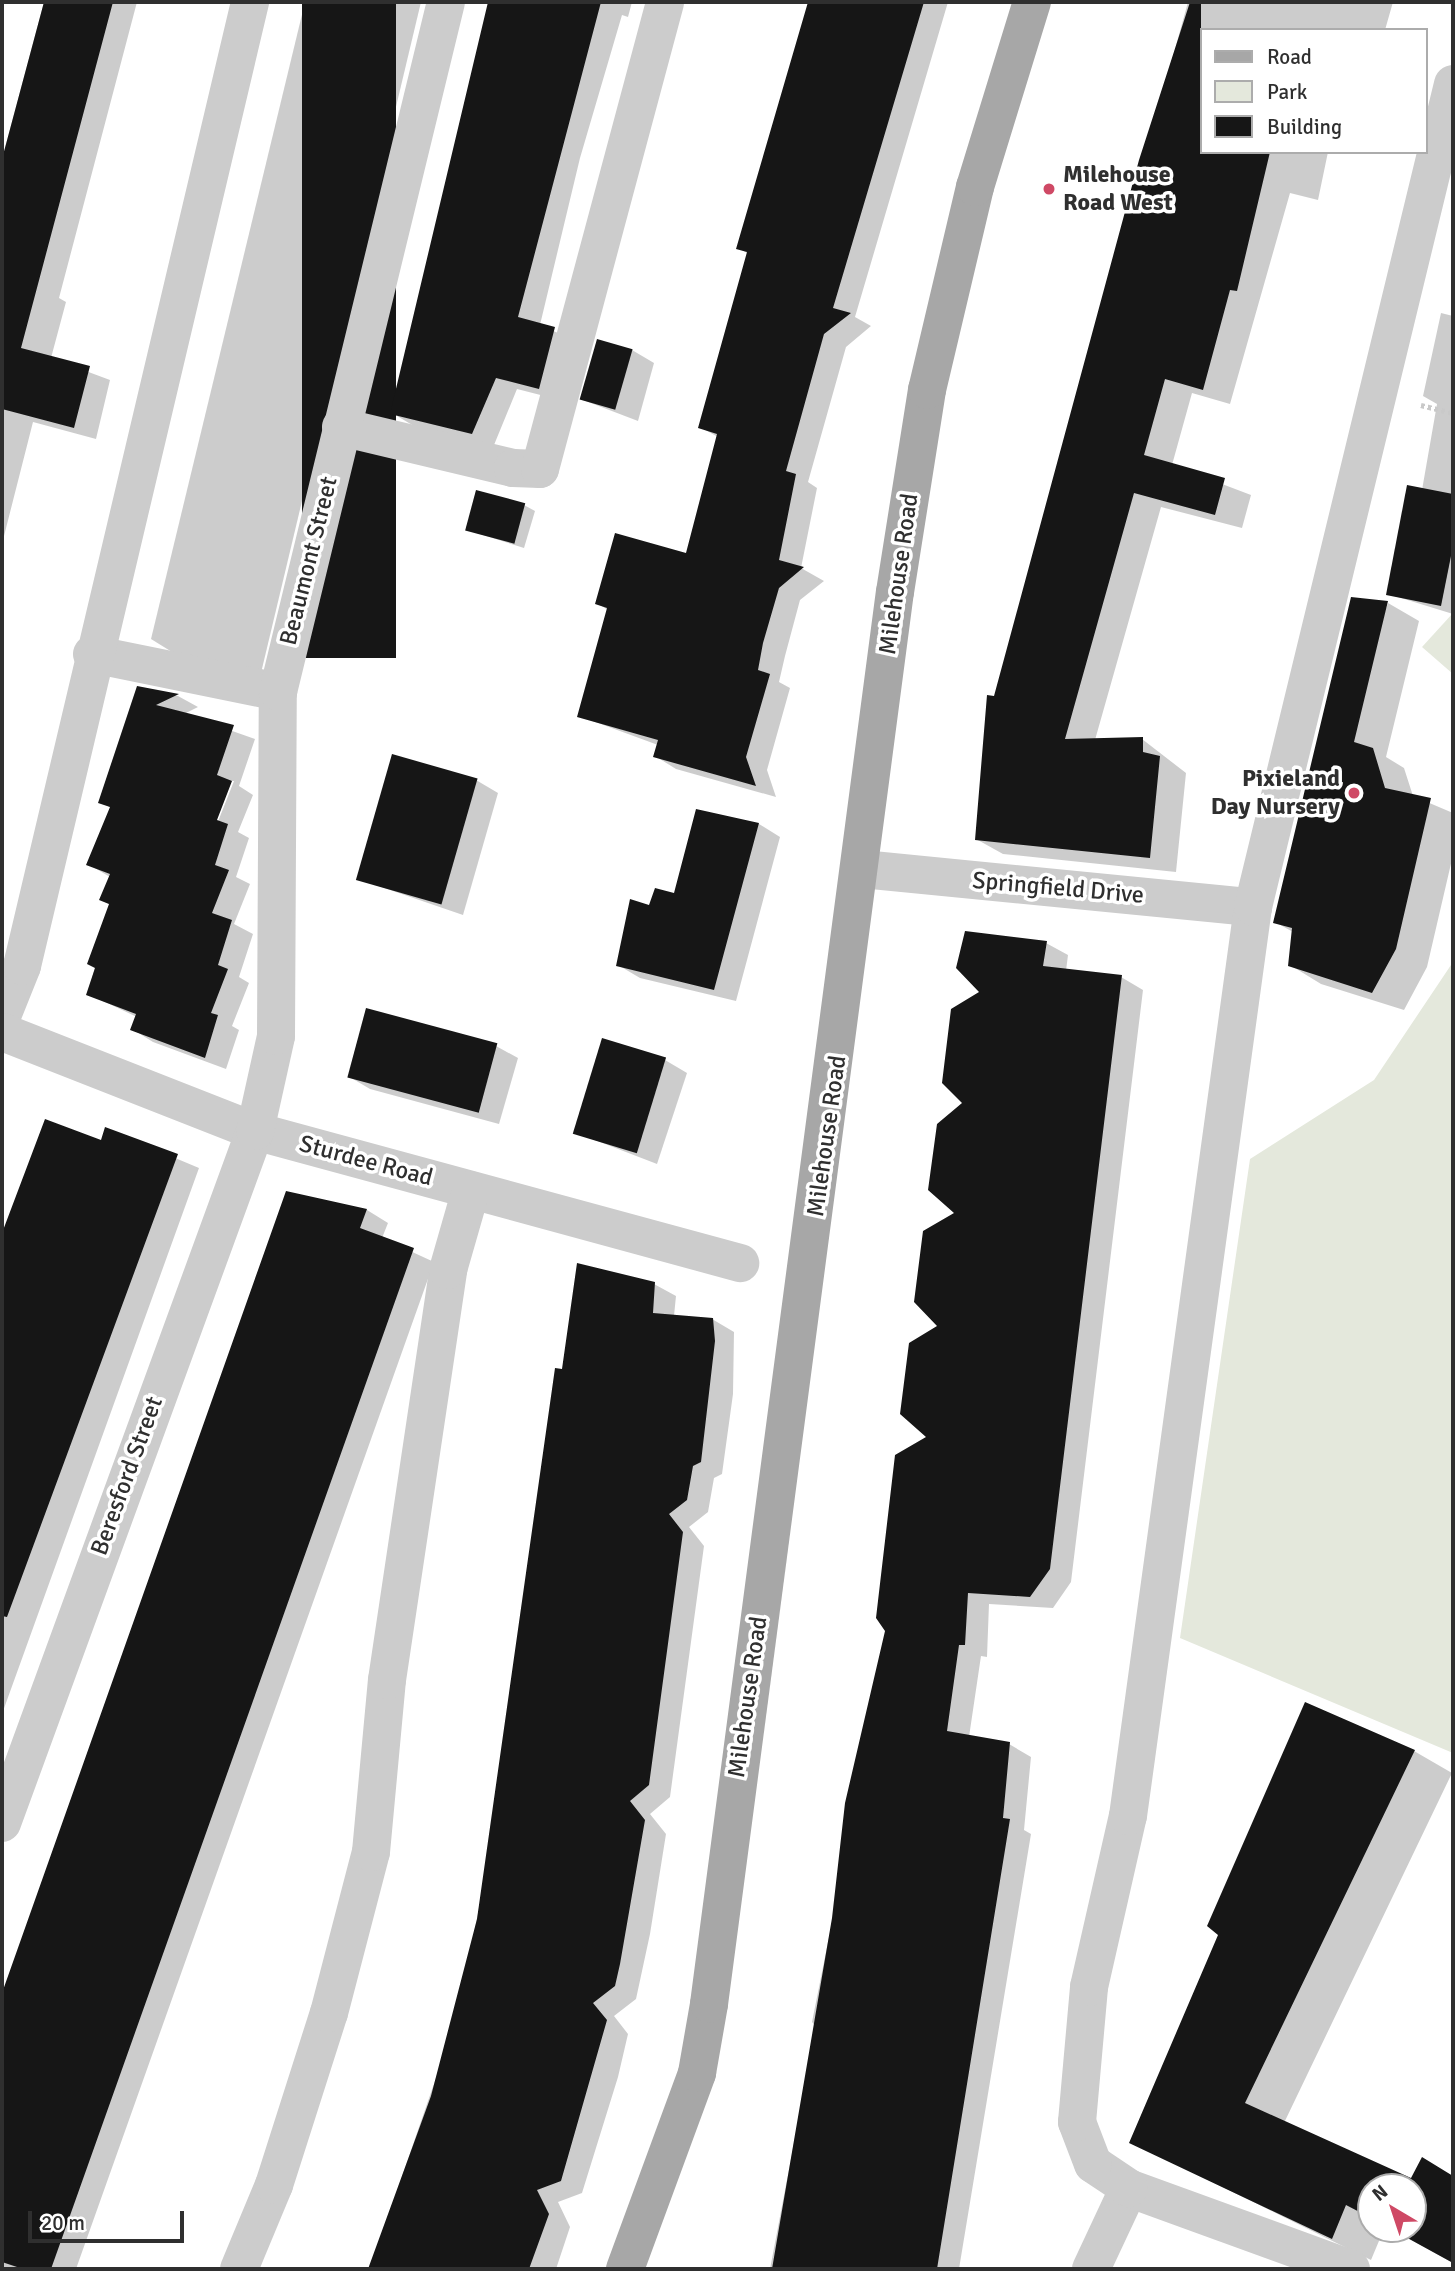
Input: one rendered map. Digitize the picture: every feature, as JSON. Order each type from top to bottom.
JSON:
[{"type":"main road","name":"Milehouse Road","points":[[625,2269],[697,2073],[709,2004],[927,390],[975,187],[1032,2]]},
{"type":"street","points":[[2,1016],[22,966],[92,654],[250,2]]},
{"type":"street","name":"Beaumont Street","points":[[255,1131],[276,1036],[278,692],[446,2]]},
{"type":"street","points":[[341,427],[513,468],[540,469],[665,2]]},
{"type":"street","points":[[1351,2269],[1129,2188],[1093,2164],[1077,2122],[1089,1987],[1128,1816],[1253,907],[1453,84]]},
{"type":"street","points":[[92,654],[278,692]]},
{"type":"street","name":"Springfield Drive","points":[[862,869],[1253,907]]},
{"type":"street","name":"Sturdee Road","points":[[2,1032],[255,1131],[740,1262]]},
{"type":"street","name":"Beresford Street","points":[[2,1823],[255,1131]]},
{"type":"street","points":[[239,2269],[274,2185],[329,2013],[371,1852],[387,1680],[446,1283],[471,1190]]},
{"type":"street","points":[[1091,2269],[1129,2188]]},
{"type":"green space","points":[[1453,613],[1453,674],[1422,647]]},
{"type":"green space","points":[[1453,962],[1453,1753],[1180,1638],[1250,1159],[1374,1080]]},
{"type":"building","points":[[44,2],[113,2],[21,348],[90,366],[74,428],[2,409],[2,159]]},
{"type":"building","points":[[302,2],[396,2],[396,658],[302,658]]},
{"type":"building","points":[[488,2],[601,2],[518,317],[555,327],[539,389],[496,378],[472,434],[390,414]]},
{"type":"building","points":[[808,2],[924,2],[833,308],[851,313],[824,334],[786,471],[796,474],[779,560],[804,567],[779,588],[763,643],[758,670],[770,674],[746,757],[756,786],[653,757],[658,740],[577,717],[607,608],[595,604],[615,533],[686,553],[717,434],[698,428],[747,252],[736,249]]},
{"type":"building","points":[[1190,2],[1201,2],[1200,154],[1270,154],[1237,291],[1230,290],[1203,390],[1165,379],[1144,455],[1225,478],[1215,515],[1134,493],[1065,739],[1143,737],[1143,752],[1160,756],[1150,858],[975,840],[987,695],[994,696],[1139,160]]},
{"type":"building","points":[[597,339],[633,349],[615,410],[580,400]]},
{"type":"building","points":[[1407,485],[1453,494],[1453,546],[1441,606],[1386,595]]},
{"type":"building","points":[[476,490],[525,503],[514,544],[465,531]]},
{"type":"building","name":"Pixieland Day Nursery","points":[[1351,597],[1388,601],[1354,742],[1373,748],[1385,788],[1431,798],[1396,949],[1372,993],[1288,966],[1292,928],[1273,923]]},
{"type":"building","points":[[137,686],[179,694],[156,705],[234,725],[217,775],[232,781],[217,820],[228,824],[215,865],[229,870],[212,913],[232,920],[218,965],[228,969],[211,1013],[218,1015],[205,1058],[130,1030],[136,1014],[86,995],[95,968],[87,964],[109,904],[99,900],[110,874],[86,865],[110,807],[98,803]]},
{"type":"building","points":[[392,754],[478,779],[441,904],[356,880]]},
{"type":"building","points":[[696,809],[759,823],[714,990],[616,966],[630,899],[649,905],[655,888],[674,893]]},
{"type":"building","points":[[965,931],[1047,941],[1043,966],[1122,975],[1050,1569],[1030,1597],[968,1593],[965,1645],[959,1645],[947,1731],[1010,1742],[1003,1818],[1010,1819],[937,2269],[772,2269],[832,1918],[845,1803],[885,1631],[876,1618],[895,1455],[926,1437],[900,1414],[909,1343],[937,1326],[914,1302],[923,1231],[954,1213],[928,1190],[937,1124],[962,1103],[942,1083],[951,1009],[979,992],[956,968]]},
{"type":"building","points":[[366,1008],[497,1043],[479,1113],[347,1078]]},
{"type":"building","points":[[602,1038],[666,1058],[637,1153],[573,1134]]},
{"type":"building","points":[[45,1119],[101,1140],[105,1127],[178,1154],[7,1617],[2,1616],[2,1233]]},
{"type":"building","points":[[286,1191],[367,1209],[360,1228],[414,1248],[51,2269],[23,2269],[2,2262],[2,1993]]},
{"type":"building","points":[[577,1263],[655,1282],[653,1313],[713,1318],[715,1341],[701,1462],[693,1466],[687,1500],[669,1514],[683,1532],[649,1785],[630,1801],[645,1820],[620,1964],[615,1986],[593,2003],[607,2020],[561,2181],[537,2190],[549,2214],[529,2269],[368,2269],[431,2096],[477,1919],[555,1368],[562,1369]]},
{"type":"building","points":[[1305,1702],[1415,1750],[1245,2103],[1400,2173],[1357,2173],[1357,2211],[1346,2205],[1332,2239],[1129,2143],[1218,1935],[1207,1926]]},
{"type":"building","points":[[1422,2157],[1453,2176],[1453,2263],[1417,2243],[1427,2243],[1427,2173],[1414,2173]]},
{"type":"place","name":"Milehouse Road West","points":[[1049,189]]},
{"type":"place","name":"Pixieland Day Nursery","points":[[1354,793]]}]
